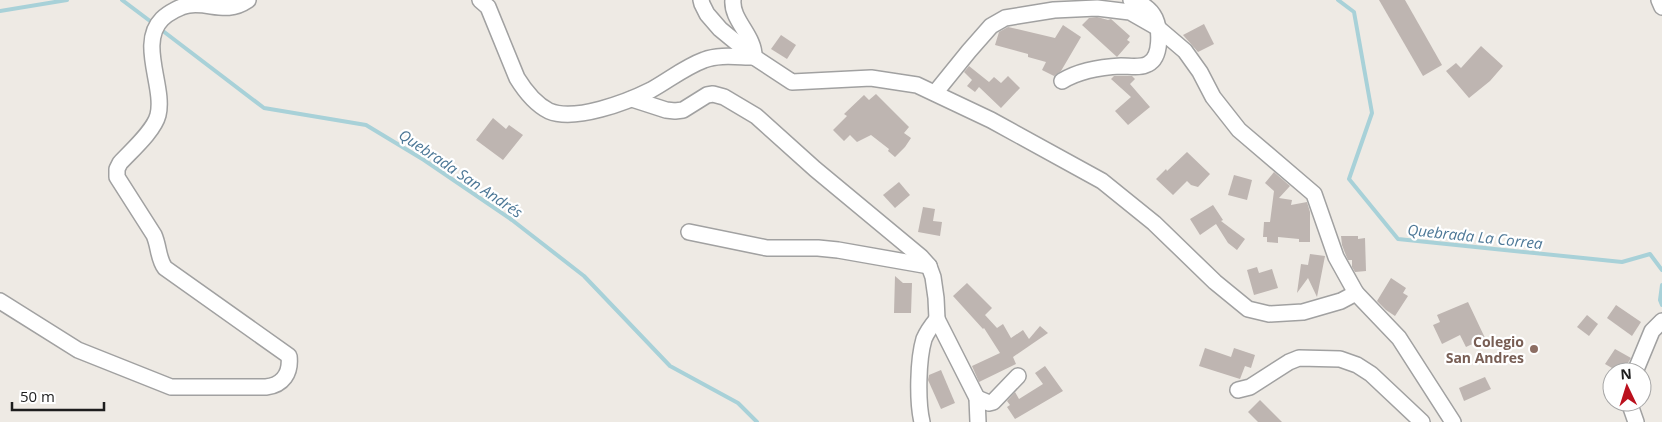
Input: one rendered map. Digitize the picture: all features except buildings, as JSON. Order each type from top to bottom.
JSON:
[{"type":"street","points":[[0,300],[78,350],[171,388],[276,386],[281,382],[286,374],[289,356],[165,268],[162,264],[157,241],[117,177],[117,169],[120,163],[152,126],[158,115],[152,49],[159,24],[172,12],[188,5],[224,8],[234,7],[248,0]]},
{"type":"street","points":[[480,0],[488,7],[517,78],[534,101],[558,114],[588,112],[632,99],[707,59],[718,57],[754,57]]},
{"type":"street","points":[[701,0],[707,14],[720,28],[754,57],[792,82],[871,78],[917,85],[991,120],[1102,181],[1154,223],[1215,282],[1248,309],[1269,314],[1303,312],[1341,301],[1356,293]]},
{"type":"street","points":[[733,0],[735,12],[753,47],[754,57]]},
{"type":"street","points":[[1062,81],[1073,74],[1090,69],[1120,66],[1136,67],[1148,64],[1155,58],[1158,52],[1158,28],[1155,19],[1150,10],[1138,2],[1130,0]]},
{"type":"street","points":[[1659,0],[1662,7]]},
{"type":"street","points":[[935,93],[992,26],[1005,18],[1054,10],[1096,8],[1130,12],[1158,28],[1185,51],[1200,72],[1213,96],[1239,130],[1314,194],[1336,257],[1356,293],[1399,338],[1452,422]]},
{"type":"street","points":[[632,99],[666,110],[683,110],[707,95],[713,94],[724,97],[756,116],[815,169],[922,256],[929,266],[936,298],[936,319],[977,398],[978,422]]},
{"type":"street","points":[[689,232],[768,248],[831,250],[929,266]]},
{"type":"street","points":[[922,422],[920,356],[925,337],[936,319]]},
{"type":"street","points":[[1640,362],[1657,326]]},
{"type":"street","points":[[1238,390],[1250,387],[1288,362],[1299,358],[1340,359],[1357,365],[1371,374],[1422,422]]},
{"type":"street","points":[[977,398],[989,403],[994,402],[1018,376]]},
{"type":"waterway","name":"Quebrada San Andrés","points":[[0,11],[67,0]]},
{"type":"waterway","name":"Quebrada San Andrés","points":[[122,0],[154,24]]},
{"type":"waterway","name":"Quebrada La Correa","points":[[1338,0],[1354,12],[1372,113],[1349,179],[1398,239],[1622,262],[1650,254],[1662,270]]},
{"type":"waterway","name":"Quebrada San Andrés","points":[[159,28],[264,108],[366,125],[424,160],[512,220],[584,276],[670,366],[738,403],[757,422]]},
{"type":"waterway","name":"Quebrada La Correa","points":[[1662,285],[1660,300],[1662,305]]},
{"type":"place","name":"Colegio San Andres","points":[[1534,349]]}]
